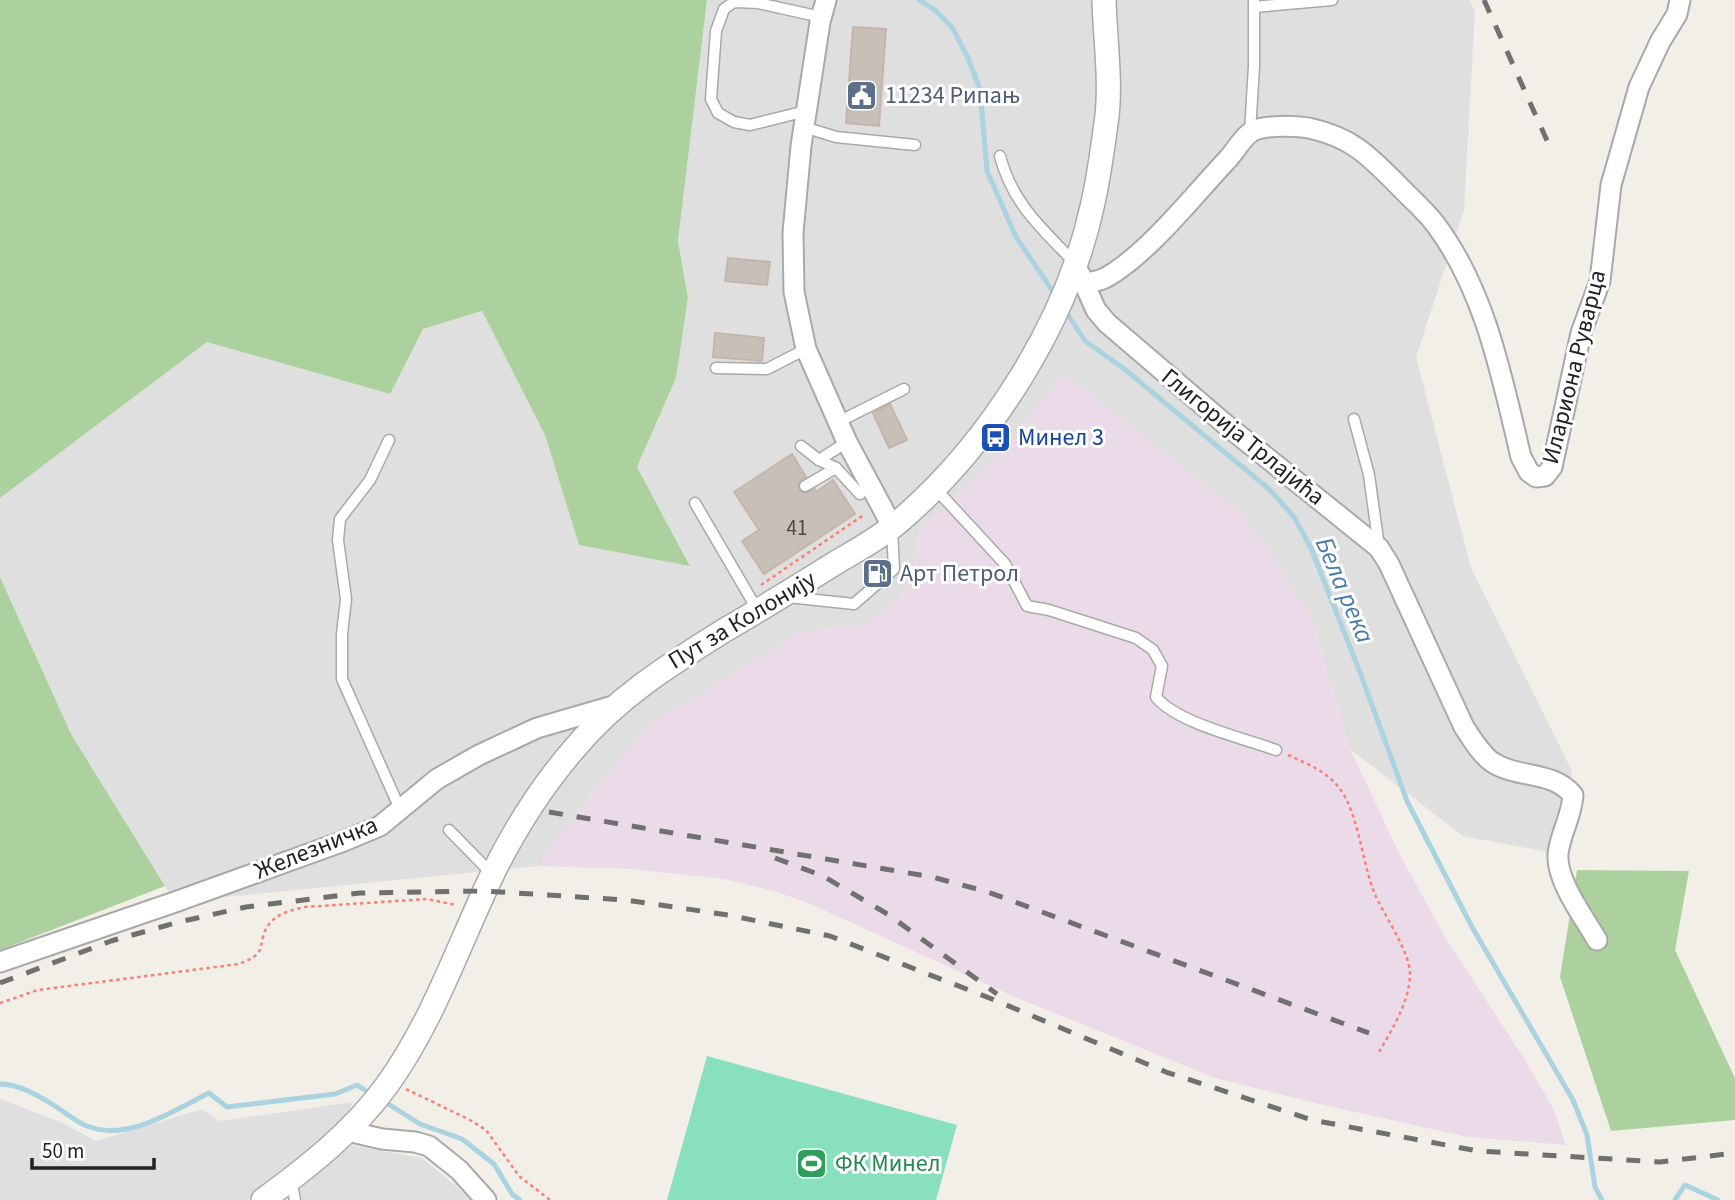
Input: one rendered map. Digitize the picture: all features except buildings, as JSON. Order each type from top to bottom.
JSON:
[{"type":"street","name":"Пут за Колонију","points":[[263,1200],[293,1190],[367,1111],[387,1085],[448,978],[493,875],[539,794],[576,746],[615,705],[657,672],[758,611],[773,589],[892,526],[952,470],[1001,408],[1075,278],[1092,208],[1107,112],[1104,0]]},
{"type":"street","name":"Илариона Руварца","points":[[1250,132],[1269,128],[1303,127],[1335,134],[1360,149],[1434,222],[1453,249],[1479,304],[1521,457],[1529,472],[1536,477],[1545,476],[1552,467],[1581,333],[1600,281],[1611,185],[1623,142],[1639,87],[1660,42],[1677,14],[1680,0]]},
{"type":"street","points":[[823,9],[805,119],[793,233],[794,292],[806,349],[847,442],[892,526]]},
{"type":"street","points":[[1075,278],[1102,279],[1122,267],[1154,238],[1237,150],[1250,132]]},
{"type":"street","name":"Глигорија Трлајића","points":[[1075,278],[1107,324],[1224,424],[1379,548],[1389,564],[1464,727],[1479,750],[1493,763],[1553,779],[1565,785],[1573,795],[1572,810],[1558,854],[1560,867],[1568,891],[1597,940]]},
{"type":"street","name":"Железничка","points":[[0,962],[175,902],[380,826],[437,779],[479,754],[537,728],[615,705]]},
{"type":"street","points":[[347,1131],[429,1146],[459,1170],[486,1200]]},
{"type":"lane","points":[[1250,132],[1254,3],[1332,0]]},
{"type":"lane","points":[[823,9],[734,2],[724,9],[716,32],[711,99],[718,113],[734,122],[750,125],[805,119],[835,137],[915,145]]},
{"type":"lane","points":[[1000,156],[1006,178],[1019,202],[1075,278]]},
{"type":"lane","points":[[716,368],[766,369],[806,349]]},
{"type":"lane","points":[[838,422],[904,389]]},
{"type":"lane","points":[[1354,419],[1369,475],[1379,548]]},
{"type":"lane","points":[[389,440],[370,480],[341,519],[338,540],[346,599],[342,634],[342,679],[400,809]]},
{"type":"lane","points":[[819,460],[847,442]]},
{"type":"lane","points":[[801,446],[819,460],[836,468],[860,494]]},
{"type":"lane","points":[[805,486],[836,468]]},
{"type":"lane","points":[[934,487],[1005,564],[1027,606],[1049,610],[1136,638],[1153,650],[1161,666],[1156,697],[1164,707],[1186,718],[1276,750]]},
{"type":"lane","points":[[695,503],[758,611]]},
{"type":"lane","points":[[773,589],[854,604],[894,569],[892,526]]},
{"type":"lane","points":[[449,830],[493,875]]},
{"type":"path","points":[[773,589],[870,510]]},
{"type":"path","points":[[1276,750],[1317,767],[1344,796],[1373,891],[1402,946],[1410,973],[1408,984],[1395,1021],[1378,1054]]},
{"type":"path","points":[[0,1003],[38,990],[239,964],[260,951],[267,926],[276,916],[297,909],[427,899],[476,912]]},
{"type":"path","points":[[387,1085],[470,1119],[486,1130],[519,1177],[550,1200]]},
{"type":"shaded area","points":[[707,0],[1470,0],[1475,12],[1464,210],[1416,357],[1471,568],[1572,771],[1558,854],[1463,836],[1350,749],[1311,616],[991,463],[919,530],[918,552],[901,597],[865,625],[812,631],[595,791],[539,866],[175,902],[71,734],[0,577],[0,498],[207,342],[389,394],[423,329],[483,311],[545,435],[579,545],[690,565],[637,467],[676,378],[688,298],[678,241]]},
{"type":"shaded area","points":[[1065,374],[1239,512],[1261,539],[1311,616],[1350,749],[1400,855],[1445,937],[1553,1108],[1566,1145],[1468,1137],[1215,1078],[1022,1000],[808,903],[774,891],[724,879],[629,869],[539,866],[543,857],[647,727],[800,632],[865,625],[901,597],[918,552],[919,530],[991,463]]},
{"type":"shaded area","points":[[0,1099],[61,1122],[96,1141],[202,1109],[220,1121],[353,1102],[347,1116],[248,1200],[0,1200]]},
{"type":"shaded area","points":[[348,1145],[422,1158],[473,1200],[288,1200]]},
{"type":"green space","points":[[0,0],[707,0],[678,241],[688,298],[676,378],[637,467],[690,566],[579,545],[545,435],[482,311],[423,329],[390,394],[207,342],[0,498]]},
{"type":"green space","points":[[0,577],[71,734],[165,886],[0,950]]},
{"type":"green space","points":[[1577,870],[1689,871],[1675,950],[1735,1078],[1735,1120],[1611,1131],[1560,977]]},
{"type":"green space","name":"ФК Минел","points":[[707,1056],[957,1125],[936,1200],[667,1200]]},
{"type":"waterway","name":"Бела река","points":[[919,0],[935,10],[952,27],[968,58],[980,89],[987,171],[1016,237],[1056,296]]},
{"type":"waterway","name":"Бела река","points":[[1065,310],[1085,341],[1123,368],[1269,489],[1294,517],[1311,548],[1407,801],[1472,927],[1573,1100],[1587,1135],[1595,1187],[1602,1200]]},
{"type":"waterway","points":[[0,1084],[29,1091],[83,1124],[102,1130],[118,1130],[150,1122],[209,1093],[227,1107],[335,1094],[357,1085],[373,1095]]},
{"type":"waterway","points":[[382,1100],[420,1124],[462,1139],[494,1164],[512,1194],[520,1200]]},
{"type":"waterway","points":[[1675,1200],[1685,1185],[1718,1200]]},
{"type":"railway","points":[[1484,0],[1549,145]]},
{"type":"railway","points":[[549,812],[932,877],[988,892],[1369,1033]]},
{"type":"railway","points":[[775,858],[823,876],[889,915],[997,994]]},
{"type":"railway","points":[[0,983],[111,941],[246,907],[360,893],[485,891],[626,900],[728,915],[830,936],[992,999],[1166,1072],[1312,1120],[1478,1151],[1660,1162],[1735,1153]]},
{"type":"place","name":"11234 Рипањ","points":[[862,95]]},
{"type":"place","name":"Минел 3","points":[[995,437]]},
{"type":"place","name":"Арт Петрол","points":[[877,573]]},
{"type":"place","name":"ФК Минел","points":[[812,1163]]}]
